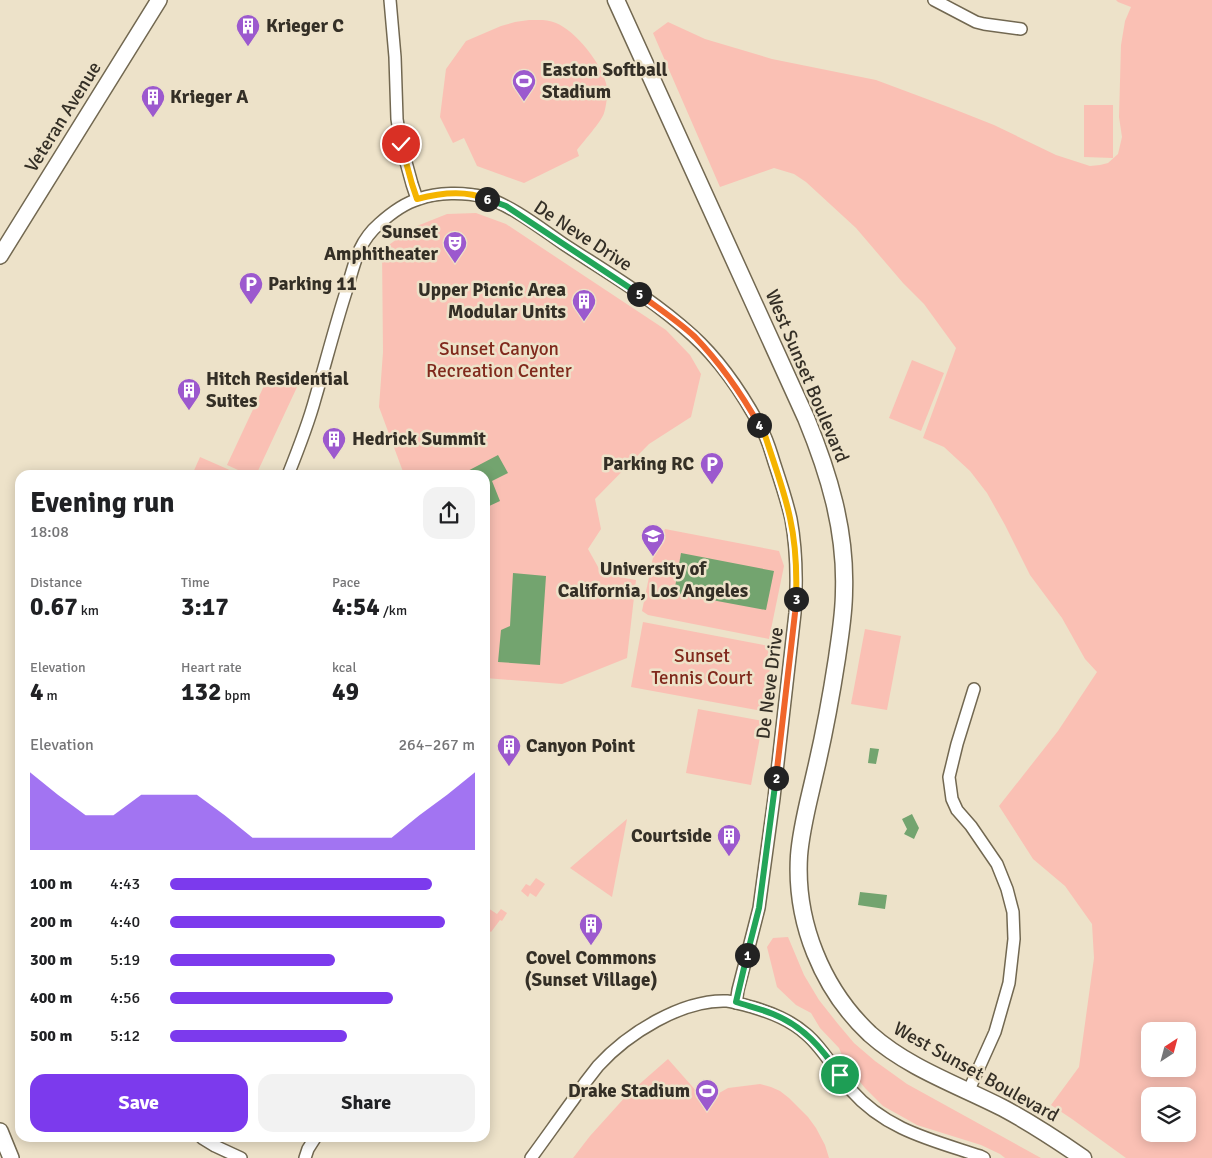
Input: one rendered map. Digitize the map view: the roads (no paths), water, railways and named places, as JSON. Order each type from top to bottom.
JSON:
[{"type":"main road","name":"West Sunset Boulevard","points":[[616,0],[806,418],[834,496],[843,552],[844,593],[840,638],[826,726],[801,837],[799,857],[801,897],[809,937],[823,970],[834,989],[856,1018],[885,1046],[914,1065],[1024,1120],[1083,1158]]},
{"type":"street","name":"Veteran Avenue","points":[[0,256],[159,0]]},
{"type":"street","points":[[390,0],[396,57],[397,119],[401,144],[417,199]]},
{"type":"street","points":[[934,0],[976,22],[1022,29]]},
{"type":"street","name":"De Neve Drive","points":[[290,470],[309,418],[359,251],[378,225],[390,215],[417,199],[428,196],[458,193],[483,197],[506,206],[609,273],[667,314],[694,336],[721,366],[764,432],[783,489],[796,555],[795,613],[774,798],[759,908],[736,1002]]},
{"type":"street","points":[[968,1092],[995,1032],[1008,984],[1014,938],[1013,912],[1007,889],[997,864],[971,826],[957,810],[952,799],[949,776],[974,689]]},
{"type":"street","points":[[531,1158],[598,1066],[612,1052],[662,1018],[694,1004],[715,1002],[736,1002],[772,1013],[791,1023],[806,1033],[818,1045],[851,1090],[866,1105],[885,1119],[911,1133],[984,1158]]},
{"type":"street","points":[[0,1131],[11,1158]]},
{"type":"street","points":[[209,1142],[240,1158]]},
{"type":"street","points":[[305,1158],[312,1142]]},
{"type":"place","name":"Krieger C","points":[[248,47]]},
{"type":"place","name":"Easton Softball Stadium","points":[[524,102]]},
{"type":"place","name":"Krieger A","points":[[153,118]]},
{"type":"place","name":"Sunset Amphitheater","points":[[455,264]]},
{"type":"place","name":"Parking 11","points":[[251,305]]},
{"type":"place","name":"Upper Picnic Area Modular Units","points":[[584,322]]},
{"type":"place","name":"Hitch Residential Suites","points":[[189,411]]},
{"type":"place","name":"Hedrick Summit","points":[[334,460]]},
{"type":"place","name":"Parking RC","points":[[712,485]]},
{"type":"place","name":"University of California, Los Angeles","points":[[653,557]]},
{"type":"place","name":"Canyon Point","points":[[509,767]]},
{"type":"place","name":"Courtside","points":[[729,857]]},
{"type":"place","name":"Covel Commons (Sunset Village)","points":[[591,946]]},
{"type":"place","name":"Drake Stadium","points":[[707,1112]]},
{"type":"park label","name":"Sunset Canyon Recreation Center","points":[[499,360]]},
{"type":"park label","name":"Sunset Tennis Court","points":[[702,667]]}]
